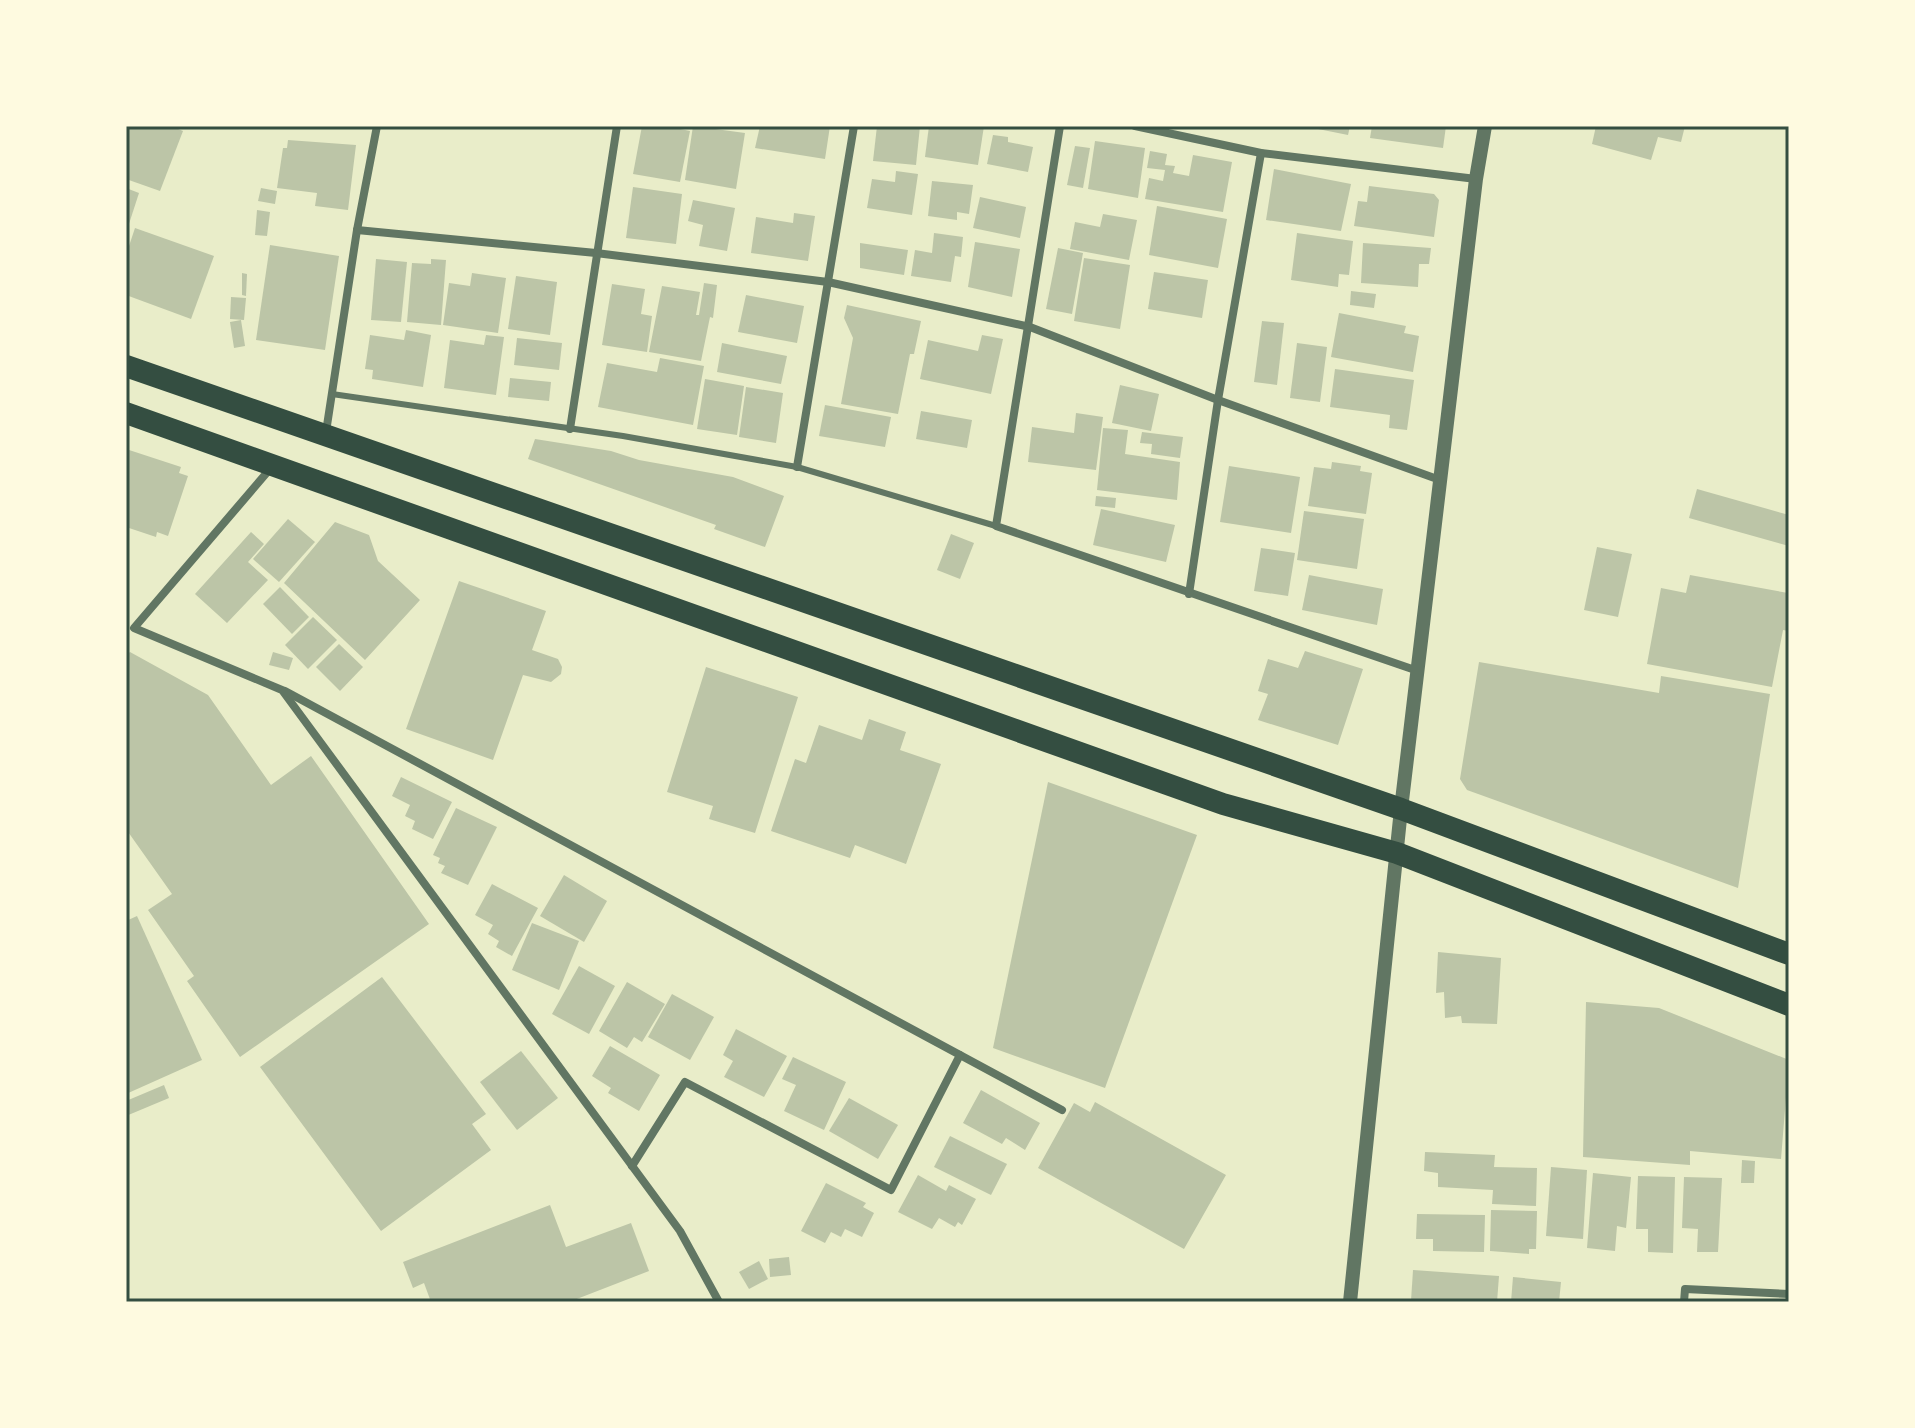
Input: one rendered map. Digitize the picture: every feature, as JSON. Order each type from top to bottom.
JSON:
[{"type":"highway","points":[[126,366],[1401,809],[1789,954]]},
{"type":"highway","points":[[126,413],[1223,804],[1397,853],[1789,1005]]},
{"type":"street","points":[[325,437],[357,230],[377,126]]},
{"type":"street","points":[[570,429],[617,126]]},
{"type":"street","points":[[797,467],[854,126]]},
{"type":"street","points":[[1060,126],[996,526],[1418,671]]},
{"type":"street","points":[[1135,126],[1261,153],[1476,179]]},
{"type":"street","points":[[1350,1302],[1401,809],[1476,179],[1485,126]]},
{"type":"street","points":[[1189,594],[1218,400],[1261,153]]},
{"type":"street","points":[[357,230],[596,253],[828,282],[1030,327],[1218,400],[1440,480]]},
{"type":"street","points":[[273,465],[134,628],[282,690],[1062,1110]]},
{"type":"street","points":[[282,690],[680,1231],[719,1302]]},
{"type":"street","points":[[632,1166],[685,1082],[891,1190],[960,1055]]},
{"type":"street","points":[[1684,1302],[1685,1289],[1789,1294]]},
{"type":"lane","points":[[332,394],[797,467],[996,526]]},
{"type":"building","points":[[126,126],[171,126],[183,131],[160,191],[126,179]]},
{"type":"building","points":[[642,126],[666,126],[690,131],[680,182],[633,174]]},
{"type":"building","points":[[693,126],[745,133],[736,189],[685,180]]},
{"type":"building","points":[[760,126],[830,126],[825,159],[755,148]]},
{"type":"building","points":[[877,126],[920,126],[916,165],[873,161]]},
{"type":"building","points":[[929,126],[984,126],[978,165],[925,157]]},
{"type":"building","points":[[1318,126],[1350,126],[1348,135],[1318,129]]},
{"type":"building","points":[[1372,126],[1446,126],[1443,148],[1370,138]]},
{"type":"building","points":[[1596,126],[1685,126],[1681,142],[1658,137],[1651,160],[1592,144]]},
{"type":"building","points":[[993,135],[1033,147],[1028,172],[987,164]]},
{"type":"building","points":[[288,140],[356,145],[348,210],[315,206],[317,193],[277,188],[283,148],[287,148]]},
{"type":"building","points":[[1095,141],[1145,148],[1138,198],[1088,189]]},
{"type":"building","points":[[1075,146],[1090,148],[1083,188],[1067,185]]},
{"type":"building","points":[[1150,151],[1167,154],[1165,165],[1175,166],[1173,173],[1189,176],[1193,155],[1232,162],[1223,212],[1145,199],[1149,178],[1163,181],[1165,170],[1147,168]]},
{"type":"building","points":[[1274,169],[1351,184],[1341,231],[1266,220]]},
{"type":"building","points":[[896,171],[918,174],[912,215],[867,208],[872,179],[895,182]]},
{"type":"building","points":[[932,181],[973,185],[969,214],[957,212],[957,220],[928,216]]},
{"type":"building","points":[[1369,186],[1434,194],[1439,200],[1434,237],[1354,226],[1358,201],[1367,202]]},
{"type":"building","points":[[633,187],[682,194],[676,244],[626,238]]},
{"type":"building","points":[[126,188],[139,193],[127,230],[126,230]]},
{"type":"building","points":[[261,188],[277,191],[275,204],[258,201]]},
{"type":"building","points":[[980,197],[1026,207],[1020,238],[973,228]]},
{"type":"building","points":[[693,200],[735,208],[727,251],[699,246],[703,225],[688,221]]},
{"type":"building","points":[[1157,206],[1227,219],[1218,268],[1149,255]]},
{"type":"building","points":[[257,210],[270,212],[267,236],[255,235]]},
{"type":"building","points":[[794,213],[815,216],[808,261],[751,253],[756,217],[793,223]]},
{"type":"building","points":[[1103,214],[1137,220],[1129,260],[1070,249],[1075,222],[1100,227]]},
{"type":"building","points":[[135,228],[214,256],[191,319],[126,295],[126,255]]},
{"type":"building","points":[[934,233],[963,237],[961,257],[955,256],[951,282],[911,276],[915,250],[932,253]]},
{"type":"building","points":[[1297,233],[1353,241],[1349,275],[1339,274],[1338,287],[1291,280]]},
{"type":"building","points":[[975,242],[1020,249],[1012,297],[968,287]]},
{"type":"building","points":[[860,243],[908,250],[904,275],[860,268]]},
{"type":"building","points":[[1363,243],[1431,248],[1429,264],[1419,264],[1418,287],[1361,283]]},
{"type":"building","points":[[270,245],[339,256],[325,350],[256,340]]},
{"type":"building","points":[[1058,248],[1083,253],[1072,314],[1046,309]]},
{"type":"building","points":[[1084,258],[1130,265],[1120,329],[1074,321]]},
{"type":"building","points":[[376,259],[407,262],[401,322],[371,320]]},
{"type":"building","points":[[431,259],[446,260],[441,325],[407,322],[412,263],[431,264]]},
{"type":"building","points":[[1154,272],[1208,280],[1202,318],[1148,309]]},
{"type":"building","points":[[242,273],[247,274],[246,296],[242,295]]},
{"type":"building","points":[[472,273],[506,278],[498,333],[443,325],[449,283],[470,286]]},
{"type":"building","points":[[516,276],[557,282],[550,335],[508,329]]},
{"type":"building","points":[[704,283],[717,285],[713,318],[710,317],[701,361],[649,352],[662,286],[700,292],[696,315],[699,315]]},
{"type":"building","points":[[612,284],[645,289],[641,314],[652,316],[647,352],[602,345]]},
{"type":"building","points":[[1351,291],[1376,294],[1374,308],[1350,305]]},
{"type":"building","points":[[746,295],[804,306],[797,343],[738,332]]},
{"type":"building","points":[[231,297],[246,298],[244,320],[230,319]]},
{"type":"building","points":[[847,305],[921,321],[914,354],[910,354],[898,414],[841,404],[853,338],[844,318]]},
{"type":"building","points":[[1339,313],[1406,326],[1404,333],[1419,336],[1413,372],[1331,357]]},
{"type":"building","points":[[241,320],[245,346],[234,348],[230,322]]},
{"type":"building","points":[[1262,321],[1284,323],[1277,385],[1254,382]]},
{"type":"building","points":[[406,330],[431,335],[423,387],[372,379],[373,370],[365,369],[370,335],[404,340]]},
{"type":"building","points":[[486,335],[504,337],[496,395],[444,388],[450,340],[484,345]]},
{"type":"building","points":[[982,335],[1003,339],[991,394],[920,379],[928,340],[978,351]]},
{"type":"building","points":[[517,338],[562,343],[559,370],[514,365]]},
{"type":"building","points":[[722,343],[787,356],[781,384],[717,372]]},
{"type":"building","points":[[1297,343],[1327,347],[1320,402],[1290,398]]},
{"type":"building","points":[[660,358],[704,366],[693,425],[598,407],[607,363],[657,372]]},
{"type":"building","points":[[1335,369],[1414,380],[1407,430],[1389,428],[1390,415],[1330,407]]},
{"type":"building","points":[[510,378],[551,382],[549,401],[508,397]]},
{"type":"building","points":[[705,379],[744,386],[737,435],[697,429]]},
{"type":"building","points":[[1120,385],[1159,394],[1151,431],[1112,423]]},
{"type":"building","points":[[746,387],[783,393],[776,443],[739,437]]},
{"type":"building","points":[[825,405],[891,417],[885,447],[819,436]]},
{"type":"building","points":[[921,411],[972,420],[967,448],[916,439]]},
{"type":"building","points":[[1076,413],[1103,417],[1096,470],[1028,462],[1032,427],[1074,433]]},
{"type":"building","points":[[1103,428],[1128,430],[1125,454],[1180,462],[1177,500],[1097,490]]},
{"type":"building","points":[[1142,432],[1183,437],[1180,458],[1151,454],[1152,444],[1140,443]]},
{"type":"building","points":[[535,439],[611,451],[639,460],[733,477],[784,496],[765,547],[714,529],[716,525],[528,459]]},
{"type":"building","points":[[126,449],[181,467],[179,473],[188,476],[168,536],[157,532],[156,537],[126,527],[129,515],[126,514]]},
{"type":"building","points":[[1332,462],[1361,466],[1360,471],[1372,473],[1366,514],[1308,506],[1314,467],[1331,469]]},
{"type":"building","points":[[1229,466],[1300,477],[1291,533],[1220,522]]},
{"type":"building","points":[[1697,489],[1789,515],[1789,546],[1689,518]]},
{"type":"building","points":[[1096,496],[1116,498],[1115,508],[1095,506]]},
{"type":"building","points":[[1101,509],[1175,525],[1166,562],[1093,545]]},
{"type":"building","points":[[1304,511],[1364,519],[1357,569],[1297,560]]},
{"type":"building","points":[[288,519],[315,542],[279,582],[253,559]]},
{"type":"building","points":[[335,522],[369,535],[378,561],[420,600],[365,660],[284,583]]},
{"type":"building","points":[[251,532],[264,544],[248,562],[268,580],[227,623],[195,594]]},
{"type":"building","points":[[951,534],[974,543],[960,579],[937,570]]},
{"type":"building","points":[[1597,547],[1632,554],[1618,617],[1584,610]]},
{"type":"building","points":[[1261,548],[1295,553],[1288,596],[1254,591]]},
{"type":"building","points":[[1309,575],[1383,589],[1377,625],[1302,610]]},
{"type":"building","points":[[1690,575],[1788,593],[1789,631],[1783,630],[1772,687],[1647,664],[1661,588],[1686,593]]},
{"type":"building","points":[[459,581],[546,611],[532,650],[558,659],[562,667],[561,674],[551,682],[523,675],[493,760],[406,729]]},
{"type":"building","points":[[280,587],[309,617],[292,634],[263,604]]},
{"type":"building","points":[[313,617],[337,640],[308,669],[285,645]]},
{"type":"building","points":[[339,644],[363,667],[340,691],[316,667]]},
{"type":"building","points":[[1305,651],[1363,669],[1338,745],[1258,720],[1268,694],[1258,691],[1268,659],[1298,668]]},
{"type":"building","points":[[130,652],[208,695],[271,785],[311,756],[429,924],[240,1057],[187,981],[194,976],[148,910],[172,894],[126,829],[126,655]]},
{"type":"building","points":[[273,652],[293,658],[289,670],[269,665]]},
{"type":"building","points":[[1479,662],[1659,693],[1661,676],[1770,694],[1738,888],[1467,790],[1460,779]]},
{"type":"building","points":[[706,667],[798,697],[755,833],[709,819],[713,806],[667,792]]},
{"type":"building","points":[[869,719],[906,732],[900,750],[941,764],[906,864],[855,845],[850,858],[771,831],[795,759],[806,763],[819,725],[862,740]]},
{"type":"building","points":[[401,777],[452,802],[433,839],[412,829],[415,821],[405,816],[410,805],[392,796]]},
{"type":"building","points":[[1048,782],[1197,835],[1105,1088],[993,1048]]},
{"type":"building","points":[[456,808],[497,827],[468,885],[441,873],[445,866],[438,863],[440,858],[433,855]]},
{"type":"building","points":[[564,875],[607,901],[584,942],[540,916]]},
{"type":"building","points":[[492,884],[538,908],[512,956],[496,947],[499,941],[488,934],[493,925],[475,915]]},
{"type":"building","points":[[137,916],[202,1060],[126,1094],[126,921]]},
{"type":"building","points":[[532,923],[579,941],[559,990],[512,970]]},
{"type":"building","points":[[1438,952],[1501,958],[1497,1024],[1462,1023],[1461,1016],[1445,1018],[1444,992],[1436,993]]},
{"type":"building","points":[[579,966],[615,986],[589,1034],[552,1014]]},
{"type":"building","points":[[382,977],[486,1114],[472,1124],[491,1150],[381,1231],[260,1067]]},
{"type":"building","points":[[627,982],[665,1004],[642,1042],[634,1037],[627,1048],[599,1031]]},
{"type":"building","points":[[672,994],[714,1017],[690,1060],[648,1037]]},
{"type":"building","points":[[1586,1002],[1659,1008],[1789,1060],[1781,1159],[1690,1151],[1690,1165],[1583,1157]]},
{"type":"building","points":[[736,1029],[787,1056],[764,1097],[724,1077],[733,1061],[723,1055]]},
{"type":"building","points":[[610,1046],[660,1075],[639,1111],[608,1093],[611,1088],[592,1076]]},
{"type":"building","points":[[521,1051],[558,1098],[517,1130],[480,1082]]},
{"type":"building","points":[[793,1057],[846,1082],[824,1130],[784,1111],[796,1085],[782,1079]]},
{"type":"building","points":[[164,1085],[169,1098],[126,1116],[126,1101]]},
{"type":"building","points":[[981,1090],[1040,1123],[1025,1150],[1006,1138],[1002,1144],[963,1123]]},
{"type":"building","points":[[849,1098],[898,1125],[878,1159],[829,1131]]},
{"type":"building","points":[[1095,1102],[1226,1175],[1184,1249],[1038,1168],[1074,1103],[1090,1112]]},
{"type":"building","points":[[950,1136],[1007,1164],[991,1195],[934,1167]]},
{"type":"building","points":[[1425,1152],[1495,1155],[1494,1167],[1537,1168],[1536,1206],[1492,1204],[1493,1190],[1438,1187],[1438,1173],[1424,1171]]},
{"type":"building","points":[[1742,1160],[1755,1161],[1754,1183],[1741,1183]]},
{"type":"building","points":[[1551,1167],[1587,1170],[1583,1239],[1546,1236]]},
{"type":"building","points":[[1593,1173],[1631,1177],[1626,1228],[1617,1226],[1615,1251],[1587,1248]]},
{"type":"building","points":[[918,1175],[946,1191],[949,1185],[976,1199],[962,1225],[958,1222],[955,1227],[939,1218],[932,1229],[898,1212]]},
{"type":"building","points":[[1638,1176],[1675,1177],[1673,1253],[1648,1252],[1648,1229],[1636,1229]]},
{"type":"building","points":[[1684,1177],[1722,1178],[1718,1252],[1697,1252],[1698,1229],[1682,1228]]},
{"type":"building","points":[[826,1183],[866,1203],[863,1207],[874,1213],[862,1237],[845,1229],[841,1237],[831,1232],[825,1243],[801,1231]]},
{"type":"building","points":[[550,1205],[566,1247],[631,1223],[649,1271],[569,1302],[431,1302],[424,1283],[413,1288],[403,1262]]},
{"type":"building","points":[[1491,1210],[1537,1211],[1536,1249],[1529,1249],[1529,1254],[1490,1251]]},
{"type":"building","points":[[1417,1214],[1485,1215],[1484,1252],[1433,1251],[1433,1239],[1416,1239]]},
{"type":"building","points":[[789,1257],[791,1275],[770,1277],[769,1259]]},
{"type":"building","points":[[759,1261],[768,1279],[749,1289],[739,1272]]},
{"type":"building","points":[[1413,1270],[1499,1276],[1497,1302],[1411,1301]]},
{"type":"building","points":[[1513,1277],[1561,1282],[1559,1302],[1511,1302]]}]
